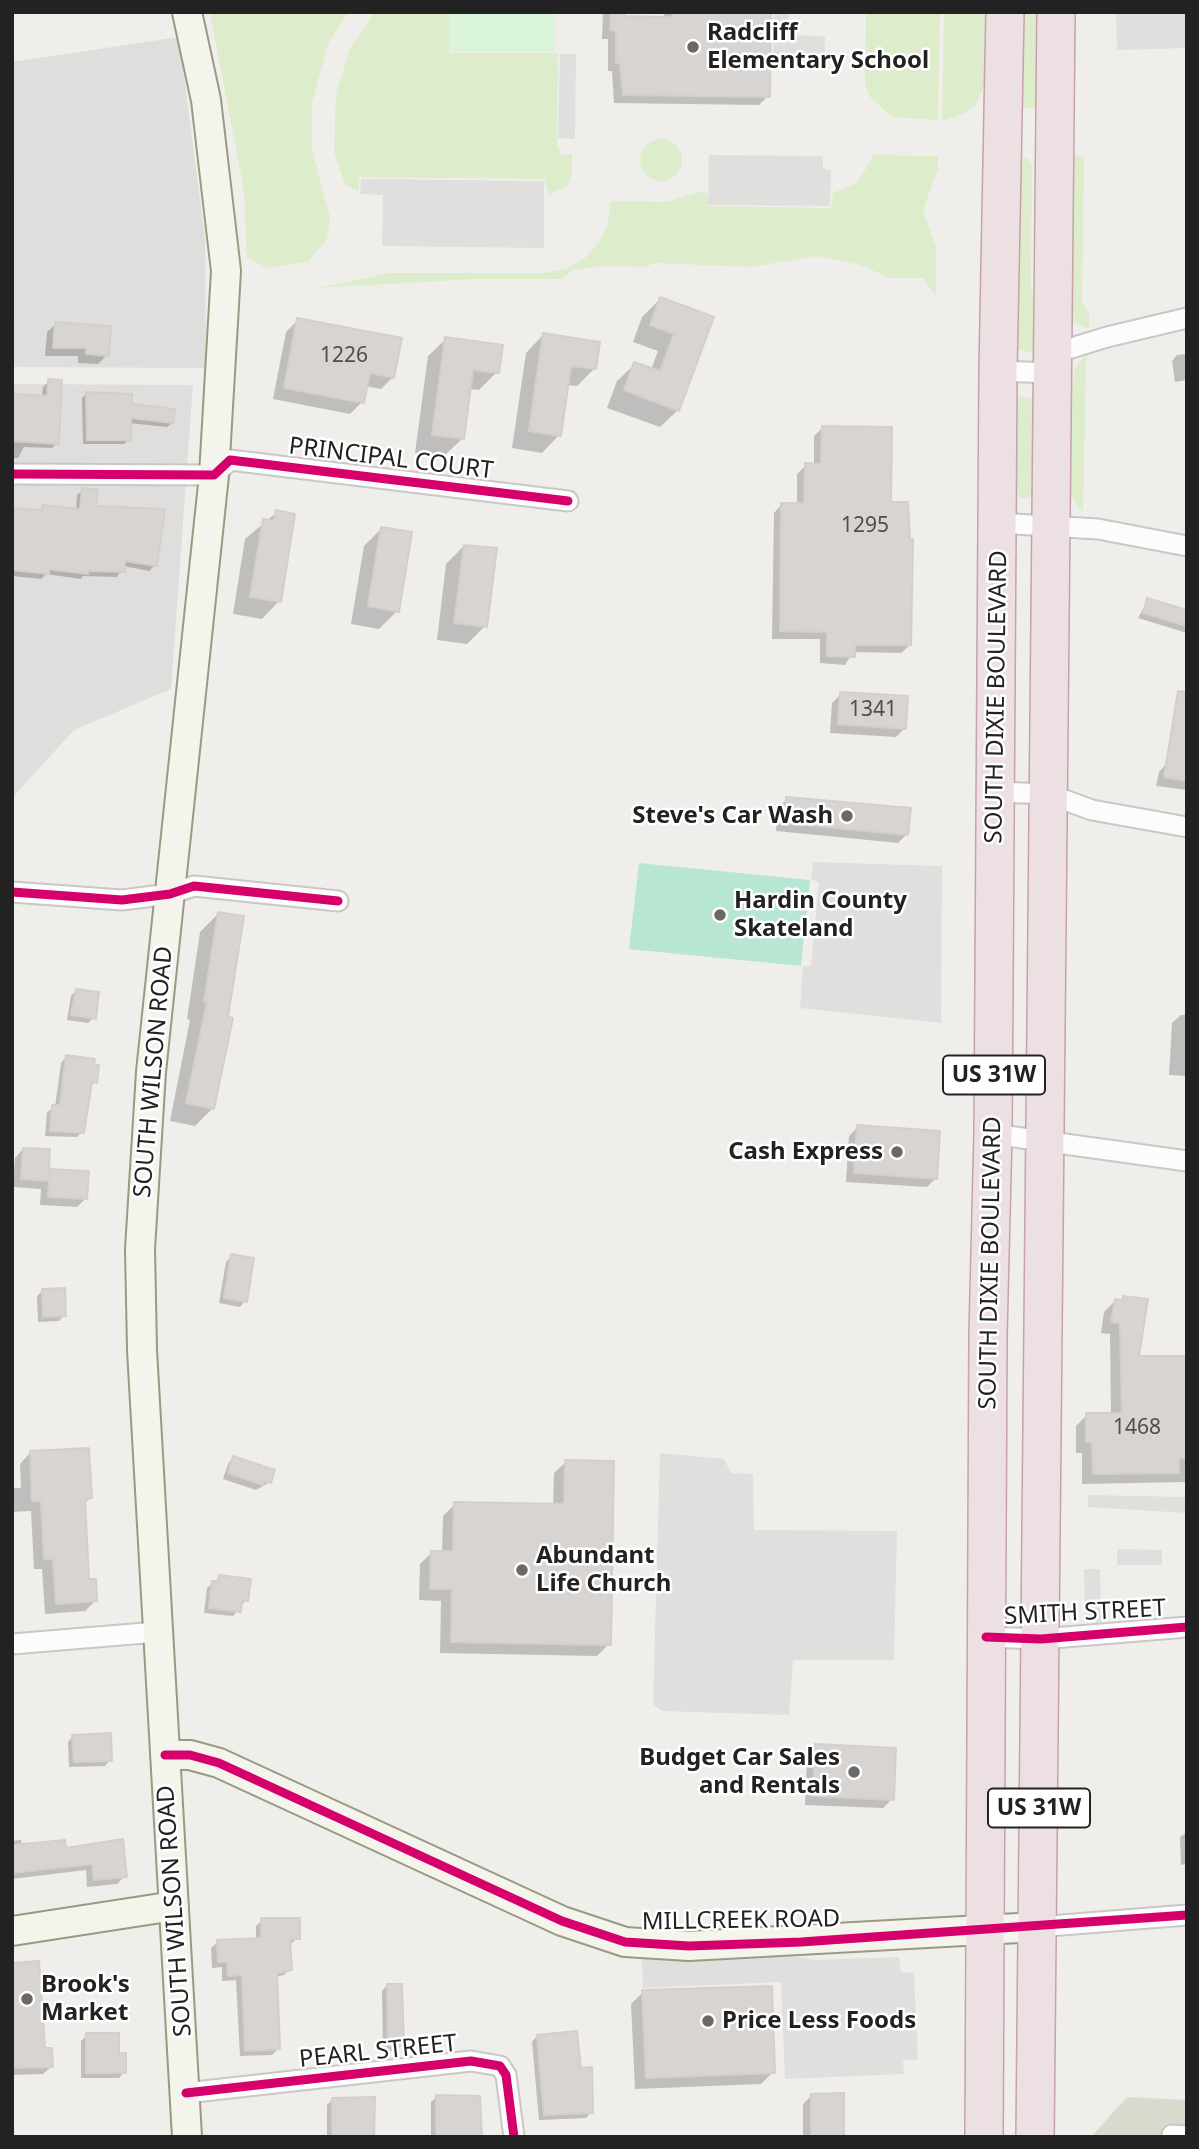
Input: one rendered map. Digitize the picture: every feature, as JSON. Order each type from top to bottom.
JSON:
[{"type":"highway","name":"SOUTH DIXIE BOULEVARD","points":[[984,2137],[986,1637],[1004,12]]},
{"type":"highway","name":"SOUTH DIXIE BOULEVARD","points":[[1035,2137],[1056,12]]},
{"type":"main road","name":"SOUTH WILSON ROAD","points":[[187,12],[206,100],[226,271],[214,475],[150,1084],[140,1249],[142,1350],[187,2137]]},
{"type":"main road","name":"MILLCREEK ROAD","points":[[166,1755],[191,1755],[219,1763],[562,1921],[625,1942],[688,1946],[801,1942],[986,1927],[1037,1927]]},
{"type":"main road","points":[[12,1931],[174,1906]]},
{"type":"street","points":[[999,371],[1052,364],[1107,337],[1187,318]]},
{"type":"street","name":"PRINCIPAL COURT","points":[[214,475],[233,460],[568,501]]},
{"type":"street","points":[[12,474],[214,475]]},
{"type":"street","points":[[998,523],[1098,529],[1187,546]]},
{"type":"street","points":[[997,792],[1048,794],[1092,810],[1187,827]]},
{"type":"street","points":[[12,892],[122,900],[170,894],[194,886],[224,887],[338,901]]},
{"type":"street","points":[[993,1134],[1187,1161]]},
{"type":"street","name":"SMITH STREET","points":[[986,1637],[1041,1639],[1187,1627]]},
{"type":"street","points":[[12,1644],[157,1632]]},
{"type":"street","name":"MILLCREEK ROAD","points":[[1037,1927],[1187,1915]]},
{"type":"street","name":"PEARL STREET","points":[[186,2093],[471,2061],[500,2066],[506,2075],[514,2137]]},
{"type":"shaded area","points":[[774,12],[789,12],[789,35],[825,36],[824,65],[773,65]]},
{"type":"shaded area","points":[[1116,12],[1187,12],[1187,48],[1117,50]]},
{"type":"shaded area","points":[[179,37],[205,239],[206,368],[12,367],[12,62]]},
{"type":"shaded area","points":[[560,54],[576,54],[575,139],[558,138]]},
{"type":"shaded area","points":[[134,63],[169,262],[41,266],[43,318],[12,316],[12,180],[48,180],[42,70]]},
{"type":"shaded area","points":[[709,155],[823,156],[823,168],[831,171],[830,206],[708,205]]},
{"type":"shaded area","points":[[361,179],[544,181],[544,248],[382,246],[383,195],[360,194]]},
{"type":"shaded area","points":[[12,384],[193,385],[171,689],[74,730],[12,798]]},
{"type":"shaded area","points":[[813,862],[942,866],[941,1023],[800,1008],[803,966],[811,966],[819,882],[811,880]]},
{"type":"shaded area","points":[[660,1453],[724,1459],[731,1473],[753,1474],[754,1530],[897,1531],[894,1660],[793,1660],[789,1715],[662,1711],[653,1704]]},
{"type":"shaded area","points":[[1088,1495],[1187,1497],[1187,1513],[1088,1507]]},
{"type":"shaded area","points":[[1117,1549],[1162,1550],[1162,1565],[1117,1565]]},
{"type":"shaded area","points":[[1084,1569],[1100,1569],[1101,1622],[1085,1622]]},
{"type":"shaded area","points":[[785,1955],[817,1960],[899,1957],[901,1972],[914,1973],[918,2060],[903,2060],[904,2074],[785,2079],[781,1982],[643,1988],[642,1958]]},
{"type":"shaded area","points":[[1127,2097],[1187,2100],[1187,2137],[1091,2137]]},
{"type":"green space","points":[[210,12],[348,12],[328,44],[312,103],[312,149],[330,217],[327,239],[308,262],[268,268],[247,258],[244,191]]},
{"type":"green space","points":[[375,12],[449,12],[449,53],[558,53],[557,144],[561,155],[572,154],[572,171],[568,185],[549,195],[544,179],[360,177],[358,191],[345,185],[334,152],[336,93],[350,49]]},
{"type":"green space","points":[[449,12],[555,12],[555,52],[449,52]]},
{"type":"green space","points":[[866,12],[940,12],[938,120],[892,117],[869,96],[865,82]]},
{"type":"green space","points":[[944,12],[985,12],[984,86],[975,106],[964,114],[942,121]]},
{"type":"green space","points":[[1017,12],[1043,12],[1039,104],[1033,108],[1024,107],[1016,101]]},
{"type":"green space","points":[[661,139],[676,145],[682,160],[676,175],[661,181],[646,175],[640,160],[646,145]]},
{"type":"green space","points":[[874,155],[938,156],[938,169],[923,210],[936,247],[936,296],[923,278],[889,278],[861,265],[816,256],[751,267],[654,263],[646,267],[604,266],[573,270],[562,279],[476,279],[319,288],[390,273],[544,273],[566,269],[584,259],[600,241],[608,223],[611,201],[667,202],[702,191],[708,194],[708,206],[831,208],[833,193],[857,183]]},
{"type":"green space","points":[[1078,155],[1084,159],[1082,302],[1089,313],[1089,328],[1072,323],[1073,156]]},
{"type":"green space","points":[[1022,158],[1029,159],[1032,165],[1031,286],[1040,338],[1037,350],[1031,353],[1017,349],[1014,341],[1018,161]]},
{"type":"green space","points":[[1088,352],[1083,513],[1071,496],[1072,388],[1075,368]]},
{"type":"green space","points":[[1019,396],[1034,399],[1038,490],[1029,498],[1022,498],[1015,492],[1015,402]]},
{"type":"green space","name":"Hardin County Skateland","points":[[639,863],[810,880],[801,966],[629,949]]},
{"type":"building","name":"Radcliff Elementary School","points":[[611,12],[624,12],[625,16],[672,17],[672,12],[771,12],[770,97],[623,95],[620,63],[616,63],[616,31],[610,30]]},
{"type":"building","points":[[660,297],[714,317],[679,411],[624,390],[634,362],[660,371],[674,334],[650,325]]},
{"type":"building","points":[[297,318],[402,338],[394,378],[370,373],[364,403],[284,388]]},
{"type":"building","points":[[55,322],[111,326],[109,356],[86,354],[86,348],[53,348]]},
{"type":"building","points":[[543,333],[600,342],[596,369],[571,366],[561,436],[529,431]]},
{"type":"building","points":[[445,337],[503,345],[499,373],[473,370],[464,439],[432,435]]},
{"type":"building","points":[[48,379],[62,380],[59,444],[12,441],[12,394],[47,396]]},
{"type":"building","points":[[86,392],[132,394],[132,404],[175,409],[173,423],[131,418],[131,440],[87,440]]},
{"type":"building","points":[[822,426],[892,427],[891,502],[908,502],[910,539],[913,539],[911,645],[855,645],[855,657],[827,656],[827,632],[780,631],[781,503],[804,503],[805,463],[821,464]]},
{"type":"building","points":[[82,488],[98,490],[96,506],[165,509],[157,566],[125,561],[125,572],[88,571],[88,574],[49,569],[49,574],[12,570],[12,508],[42,510],[42,505],[80,509]]},
{"type":"building","points":[[276,510],[295,514],[281,602],[250,597],[263,519],[274,521]]},
{"type":"building","points":[[381,527],[412,532],[399,612],[368,606]]},
{"type":"building","points":[[464,545],[497,548],[487,627],[454,623]]},
{"type":"building","points":[[1147,598],[1187,610],[1187,626],[1143,613]]},
{"type":"building","points":[[1178,691],[1187,692],[1187,781],[1164,777]]},
{"type":"building","points":[[840,692],[908,696],[906,729],[838,724]]},
{"type":"building","name":"Steve's Car Wash","points":[[786,797],[911,808],[908,835],[784,823]]},
{"type":"building","points":[[218,912],[244,916],[228,1017],[233,1018],[214,1109],[186,1103],[207,1002],[204,1002]]},
{"type":"building","points":[[76,989],[99,992],[96,1019],[71,1015]]},
{"type":"building","points":[[66,1055],[95,1059],[94,1065],[99,1065],[97,1083],[92,1082],[84,1133],[50,1131],[52,1105],[60,1105]]},
{"type":"building","name":"Cash Express","points":[[857,1125],[940,1131],[937,1179],[854,1173]]},
{"type":"building","points":[[23,1148],[50,1149],[49,1169],[89,1171],[87,1199],[48,1197],[49,1181],[21,1179]]},
{"type":"building","points":[[231,1254],[254,1258],[247,1302],[224,1298]]},
{"type":"building","points":[[65,1288],[66,1316],[43,1317],[42,1289]]},
{"type":"building","points":[[1123,1296],[1148,1299],[1139,1356],[1187,1356],[1187,1458],[1179,1458],[1179,1473],[1093,1474],[1092,1442],[1086,1442],[1086,1413],[1122,1413],[1120,1323],[1111,1322],[1115,1299],[1123,1300]]},
{"type":"building","points":[[89,1448],[92,1498],[85,1499],[89,1579],[96,1579],[97,1601],[56,1604],[53,1559],[44,1559],[41,1501],[32,1501],[30,1451]]},
{"type":"building","points":[[233,1456],[275,1470],[271,1483],[264,1481],[263,1485],[228,1473]]},
{"type":"building","name":"Abundant Life Church","points":[[565,1460],[614,1461],[611,1645],[451,1642],[452,1589],[430,1589],[431,1551],[453,1551],[454,1502],[564,1504]]},
{"type":"building","points":[[219,1575],[251,1579],[248,1601],[242,1600],[241,1612],[209,1608],[212,1581],[218,1581]]},
{"type":"building","points":[[111,1733],[112,1761],[74,1762],[72,1735]]},
{"type":"building","name":"Budget Car Sales and Rentals","points":[[815,1744],[896,1748],[894,1800],[813,1796]]},
{"type":"building","points":[[123,1839],[127,1877],[94,1880],[92,1864],[12,1873],[12,1845],[65,1840],[66,1848]]},
{"type":"building","points":[[261,1918],[300,1918],[300,1939],[290,1939],[292,1970],[277,1973],[280,2049],[245,2051],[242,1975],[228,1976],[227,1962],[218,1962],[217,1940],[261,1938]]},
{"type":"building","name":"Brook's Market","points":[[39,1961],[45,2048],[52,2048],[53,2067],[12,2068],[12,1963]]},
{"type":"building","points":[[387,1984],[402,1984],[404,2046],[388,2046]]},
{"type":"building","name":"Price Less Foods","points":[[772,1986],[775,2073],[646,2078],[642,1990]]},
{"type":"building","points":[[577,2031],[581,2068],[592,2067],[593,2113],[544,2115],[537,2035]]},
{"type":"building","points":[[86,2033],[119,2033],[119,2053],[126,2053],[126,2073],[86,2073]]},
{"type":"building","points":[[844,2093],[844,2137],[811,2137],[811,2094]]},
{"type":"building","points":[[436,2095],[480,2096],[482,2137],[436,2137]]},
{"type":"building","points":[[375,2097],[374,2137],[332,2137],[332,2098]]},
{"type":"cycle path","points":[[12,474],[214,475],[230,460],[568,501]]},
{"type":"cycle path","points":[[12,892],[122,900],[170,894],[194,886],[338,901]]},
{"type":"cycle path","points":[[986,1637],[1041,1639],[1187,1627]]},
{"type":"cycle path","points":[[165,1755],[190,1755],[219,1763],[562,1921],[625,1942],[689,1946],[801,1942],[1187,1915]]},
{"type":"cycle path","points":[[186,2093],[471,2061],[500,2066],[506,2075],[514,2137]]},
{"type":"place","name":"Radcliff Elementary School","points":[[693,47]]},
{"type":"place","name":"Steve's Car Wash","points":[[847,816]]},
{"type":"place","name":"Hardin County Skateland","points":[[720,915]]},
{"type":"place","name":"Cash Express","points":[[897,1152]]},
{"type":"place","name":"Abundant Life Church","points":[[522,1570]]},
{"type":"place","name":"Budget Car Sales and Rentals","points":[[854,1772]]},
{"type":"place","name":"Brook's Market","points":[[27,1999]]},
{"type":"place","name":"Price Less Foods","points":[[708,2021]]}]
